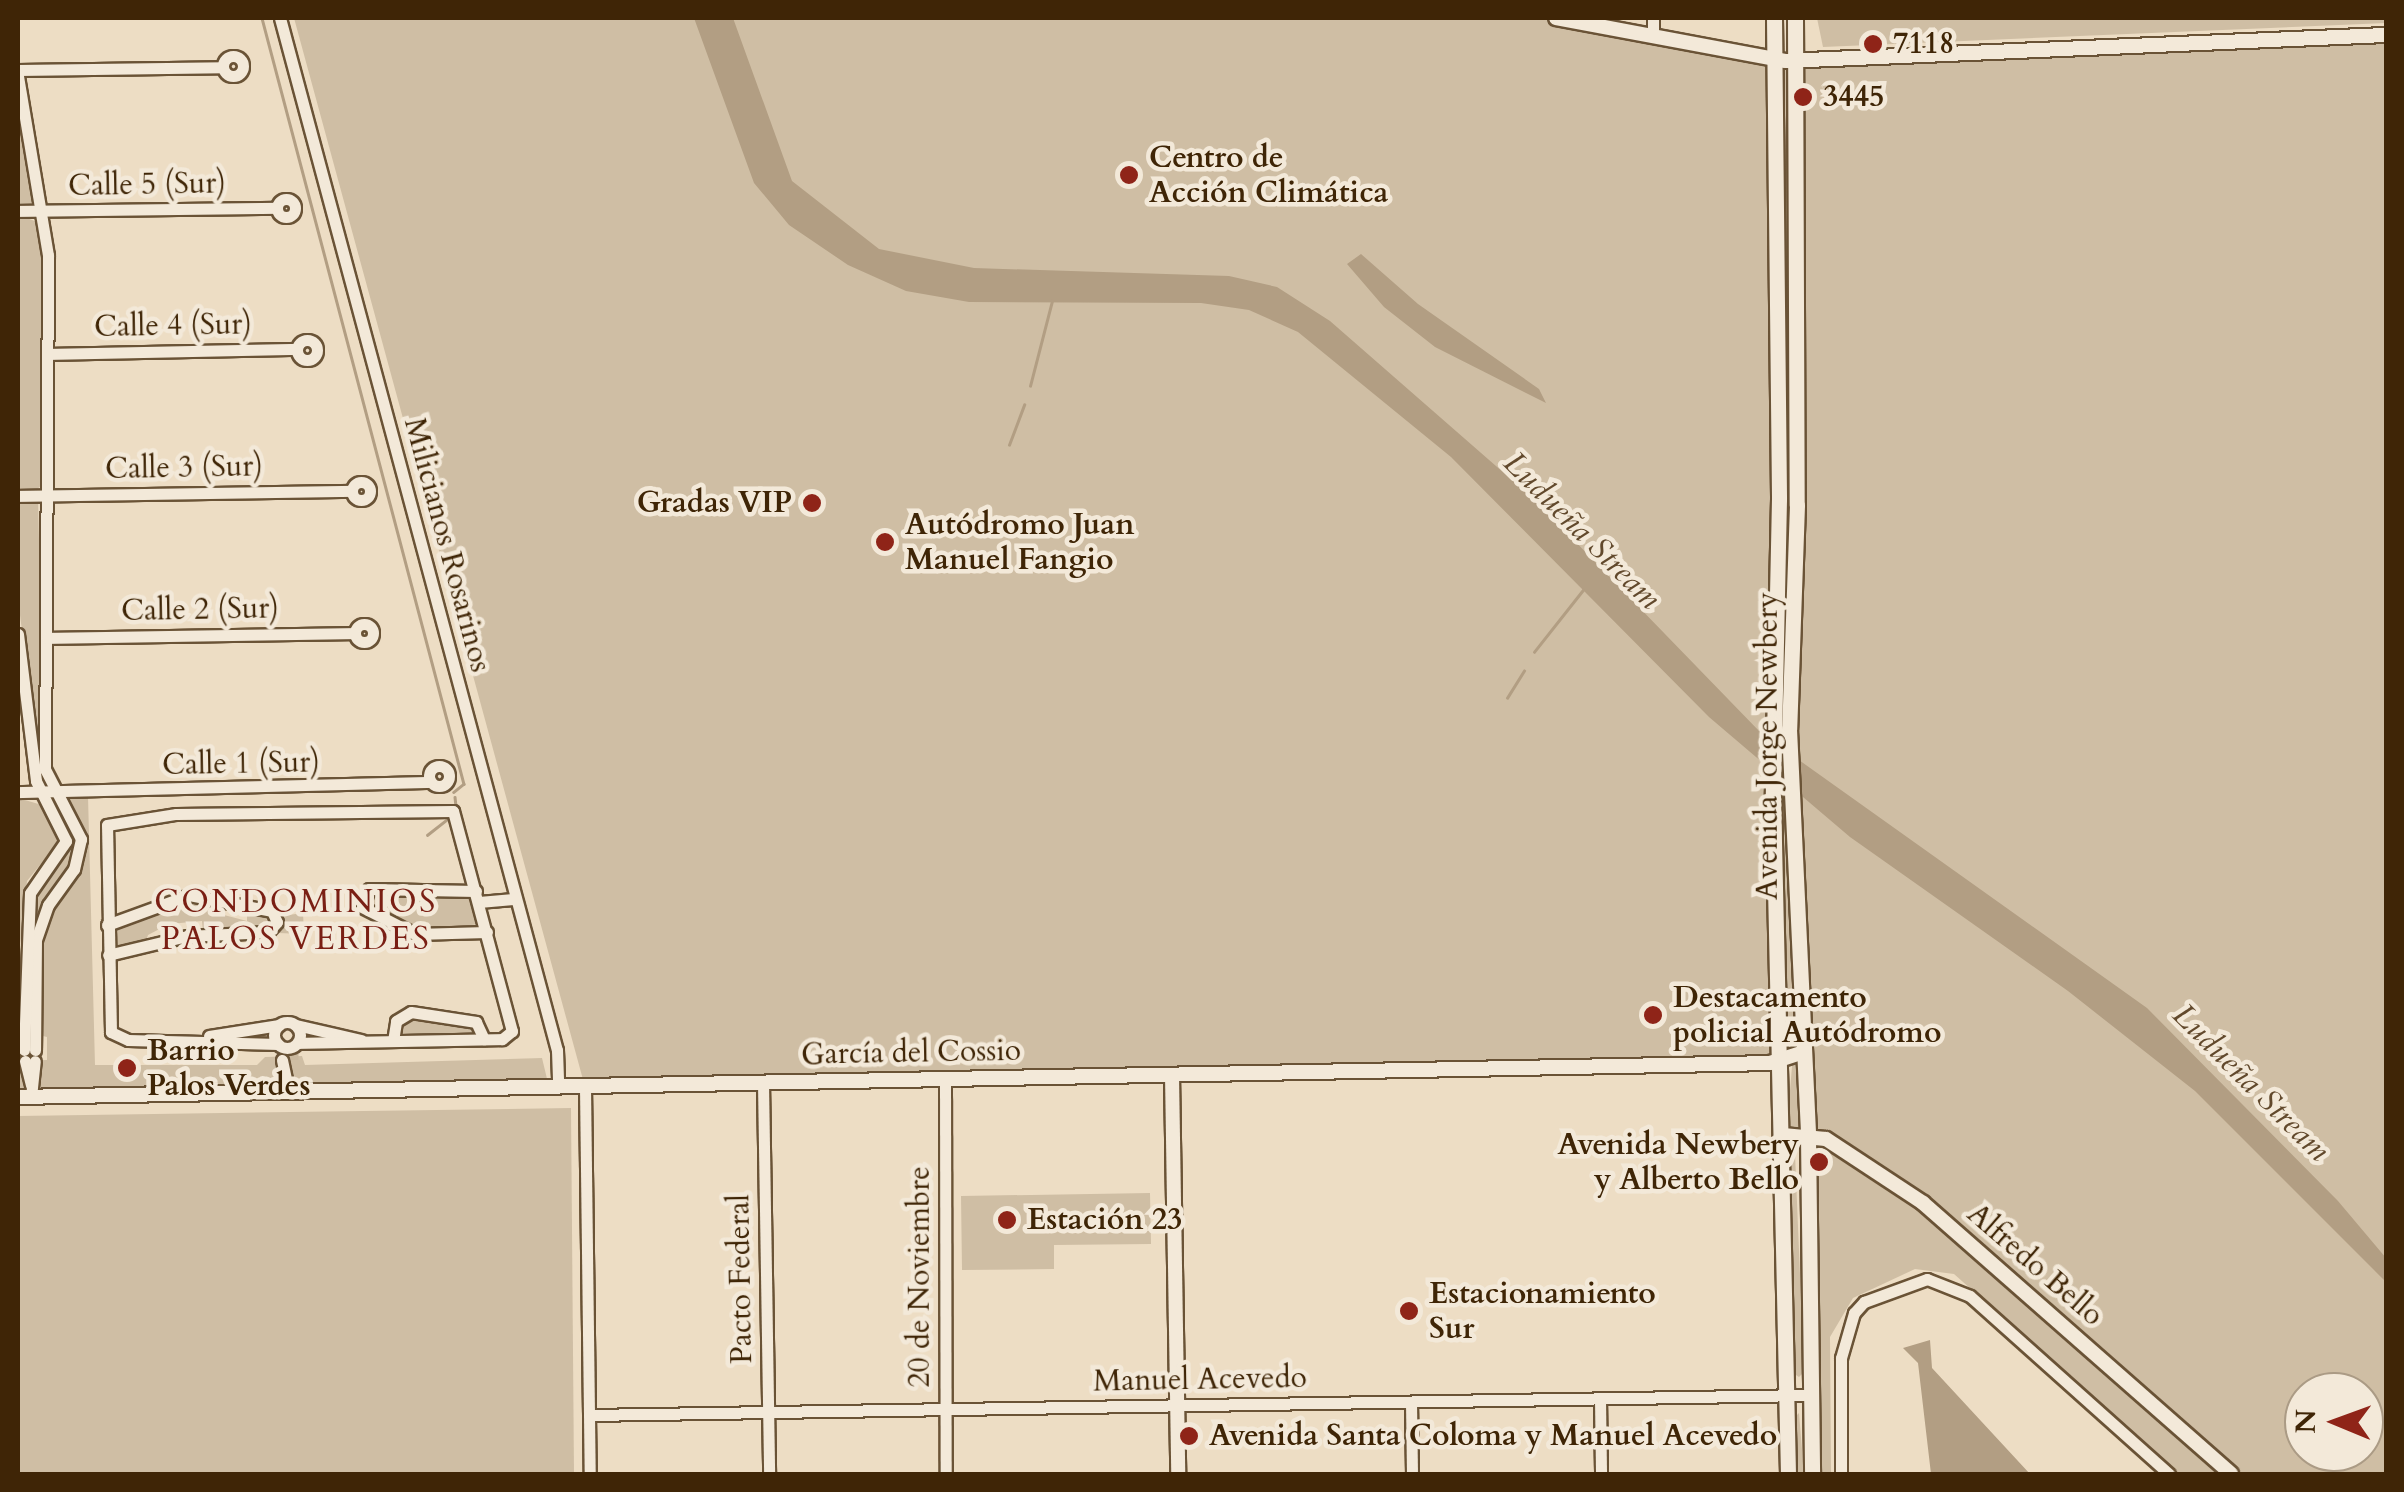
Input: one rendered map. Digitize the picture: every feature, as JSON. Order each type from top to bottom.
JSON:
[{"type":"main road","name":"Avenida Jorge Newbery","points":[[1774,18],[1779,500],[1772,797],[1782,1058],[1788,1474]]},
{"type":"main road","name":"Avenida Jorge Newbery","points":[[1795,18],[1797,505],[1789,729],[1808,1137],[1812,1474]]},
{"type":"street","name":"Milicianos Rosarinos","points":[[280,18],[510,901],[557,1050],[558,1087]]},
{"type":"street","points":[[1556,18],[1774,60],[2386,36]]},
{"type":"street","points":[[1652,18],[1653,36]]},
{"type":"street","points":[[26,1093],[39,923],[74,869],[81,840],[46,792],[51,354],[45,211],[18,73],[224,66]]},
{"type":"street","name":"Calle 5 (Sur)","points":[[18,212],[276,208]]},
{"type":"street","name":"Calle 4 (Sur)","points":[[51,354],[297,348]]},
{"type":"street","name":"Calle 3 (Sur)","points":[[18,496],[352,491]]},
{"type":"street","name":"Calle 2 (Sur)","points":[[47,638],[354,632]]},
{"type":"street","points":[[18,637],[46,792],[66,841],[30,893],[30,1051]]},
{"type":"street","name":"Calle 1 (Sur)","points":[[18,792],[431,782]]},
{"type":"street","points":[[454,811],[478,897],[513,1025],[508,1036],[364,1042],[288,1053],[191,1040],[114,1037],[108,956],[108,825],[176,814],[454,811]]},
{"type":"street","points":[[487,932],[415,934],[362,907],[368,889],[510,901]]},
{"type":"street","points":[[108,925],[189,896],[272,911],[277,922],[268,932],[187,936],[108,956]]},
{"type":"street","points":[[483,916],[510,901]]},
{"type":"street","points":[[393,1041],[396,1021],[411,1012],[476,1022],[484,1039]]},
{"type":"street","points":[[279,1025],[288,1053],[289,1092]]},
{"type":"street","points":[[191,1040],[296,1025],[364,1042]]},
{"type":"street","points":[[288,1053],[296,1025]]},
{"type":"street","name":"García del Cossio","points":[[26,1093],[289,1092],[1172,1075],[1782,1058],[1804,1052]]},
{"type":"street","points":[[1172,1075],[1178,1474]]},
{"type":"street","name":"20 de Noviembre","points":[[945,1079],[946,1474]]},
{"type":"street","name":"Pacto Federal","points":[[763,1083],[768,1474]]},
{"type":"street","points":[[585,1087],[590,1474]]},
{"type":"street","name":"Alfredo Bello","points":[[1783,1136],[1808,1137],[1860,1156],[1923,1203],[2231,1474]]},
{"type":"street","points":[[1842,1474],[1840,1358],[1854,1313],[1864,1302],[1928,1279],[1970,1296],[2169,1474]]},
{"type":"street","name":"Manuel Acevedo","points":[[590,1415],[1811,1395]]},
{"type":"street","points":[[1600,1399],[1601,1474]]},
{"type":"street","points":[[1411,1402],[1412,1474]]},
{"type":"shaded area","points":[[294,18],[1556,18],[1775,59],[2386,35],[2386,1474],[2179,1474],[1954,1274],[1915,1269],[1853,1298],[1830,1337],[1831,1474],[1812,1474],[1808,1138],[1793,1135],[1788,1115],[1793,1054],[1770,1063],[585,1087]]},
{"type":"shaded area","points":[[694,18],[733,18],[792,181],[879,249],[974,268],[1229,276],[1277,287],[1330,321],[1536,501],[1761,733],[2147,1008],[2338,1201],[2386,1258],[2386,1282],[2195,1091],[2068,991],[1850,837],[1709,717],[1451,457],[1298,332],[1249,310],[1201,303],[969,302],[906,291],[848,265],[789,225],[754,183]]},
{"type":"shaded area","points":[[1817,18],[2386,18],[2386,23],[1823,47]]},
{"type":"shaded area","points":[[18,102],[35,203],[18,207]]},
{"type":"shaded area","points":[[24,217],[40,223],[44,243],[44,483],[34,492],[18,492],[18,220]]},
{"type":"shaded area","points":[[1361,254],[1418,304],[1539,389],[1546,403],[1435,347],[1384,307],[1347,264]]},
{"type":"shaded area","points":[[38,500],[45,779],[41,782],[18,599],[18,501]]},
{"type":"shaded area","points":[[66,796],[88,796],[95,1065],[257,1065],[265,1057],[302,1056],[305,1065],[542,1058],[549,1087],[18,1097],[18,1061],[47,1060],[47,1037],[39,1035],[42,931],[81,863]]},
{"type":"shaded area","points":[[18,798],[42,805],[61,839],[27,881],[18,967]]},
{"type":"shaded area","points":[[61,810],[77,841],[71,865],[35,922],[32,941],[33,898],[41,880],[70,850]]},
{"type":"shaded area","points":[[368,894],[471,896],[480,924],[422,931],[369,909]]},
{"type":"shaded area","points":[[181,900],[221,906],[224,915],[247,921],[247,913],[264,916],[270,924],[203,931],[202,921],[169,924],[148,935],[145,945],[111,945],[115,928]]},
{"type":"shaded area","points":[[303,913],[304,934],[278,933],[281,916]]},
{"type":"shaded area","points":[[407,1016],[476,1025],[480,1035],[402,1035]]},
{"type":"shaded area","points":[[571,1108],[574,1474],[18,1474],[18,1116]]},
{"type":"shaded area","points":[[1795,1154],[1804,1372],[1799,1377],[1793,1373],[1789,1161]]},
{"type":"shaded area","points":[[1150,1193],[1151,1244],[1054,1245],[1054,1269],[962,1270],[961,1196]]},
{"type":"shaded area","points":[[1930,1340],[1932,1368],[2030,1474],[1931,1474],[1918,1363],[1903,1348]]},
{"type":"shaded area","points":[[1799,1413],[1804,1474],[1794,1474],[1794,1418]]},
{"type":"waterway","points":[[262,18],[464,784],[454,792]]},
{"type":"waterway","points":[[1030,386],[1052,301]]},
{"type":"waterway","points":[[1009,445],[1024,405]]},
{"type":"waterway","points":[[1534,652],[1583,590]]},
{"type":"waterway","points":[[1507,698],[1524,671]]},
{"type":"waterway","points":[[455,797],[456,807]]},
{"type":"waterway","points":[[427,835],[449,818]]},
{"type":"tunnel","points":[[293,1053],[293,1060]]},
{"type":"place","name":"7118","points":[[1873,44]]},
{"type":"place","name":"3445","points":[[1803,97]]},
{"type":"place","name":"Centro de Acción Climática","points":[[1129,175]]},
{"type":"place","name":"Gradas VIP","points":[[812,503]]},
{"type":"place","name":"Autódromo Juan Manuel Fangio","points":[[885,542]]},
{"type":"place","name":"Destacamento policial Autódromo","points":[[1653,1015]]},
{"type":"place","name":"Barrio Palos Verdes","points":[[127,1068]]},
{"type":"place","name":"Avenida Newbery y Alberto Bello","points":[[1819,1162]]},
{"type":"place","name":"Estación 23","points":[[1007,1220]]},
{"type":"place","name":"Estacionamiento Sur","points":[[1409,1311]]},
{"type":"place","name":"Avenida Santa Coloma y Manuel Acevedo","points":[[1189,1436]]},
{"type":"district","name":"CONDOMINIOS PALOS VERDES","points":[[296,922]]},
{"type":"water label","name":"Ludueña Stream","points":[[1582,531]]},
{"type":"water label","name":"Ludueña Stream","points":[[2251,1083]]}]
